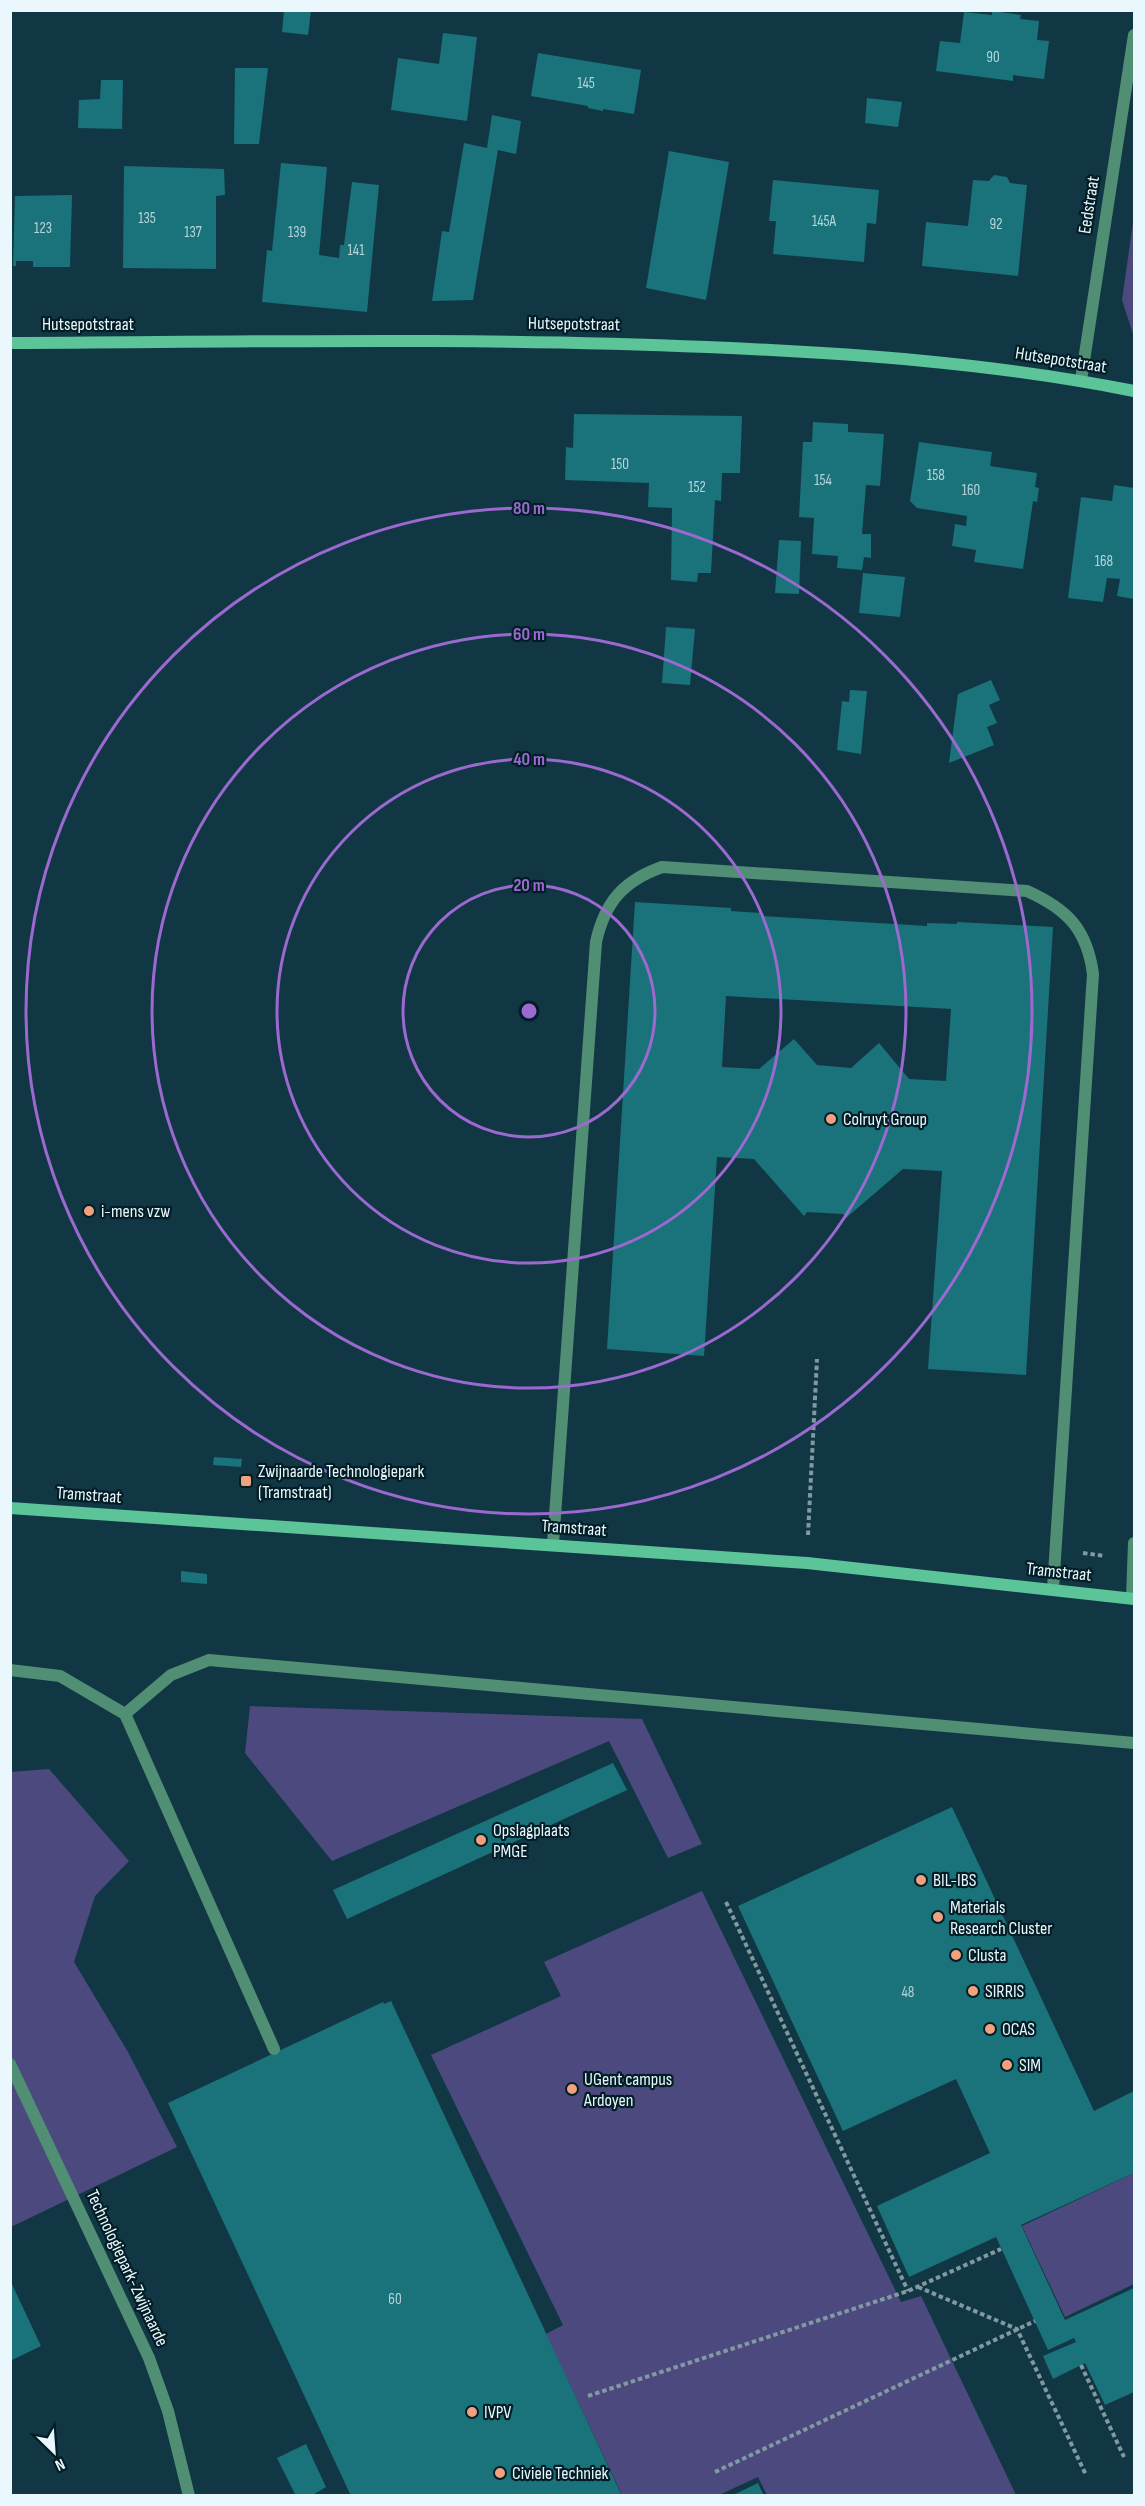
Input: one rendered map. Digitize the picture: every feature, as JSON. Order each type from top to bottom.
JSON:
[{"type":"main road","name":"Hutsepotstraat","points":[[10,343],[567,341],[808,351],[981,366],[1081,380],[1134,391]]},
{"type":"main road","name":"Tramstraat","points":[[10,1508],[807,1563],[1133,1599]]},
{"type":"street","name":"Eedstraat","points":[[1081,380],[1134,35]]},
{"type":"street","points":[[553,1544],[596,942],[601,919],[611,901],[627,884],[662,867],[1027,891],[1051,902],[1067,915],[1090,951],[1093,974],[1053,1589]]},
{"type":"street","points":[[1133,1599],[1134,1543]]},
{"type":"street","points":[[125,1714],[171,1675],[209,1660],[1134,1743]]},
{"type":"street","points":[[10,1670],[60,1676],[125,1714],[274,2049]]},
{"type":"street","name":"Technologiepark-Zwijnaarde","points":[[10,2064],[149,2358],[168,2411],[189,2496]]},
{"type":"path","points":[[807,1563],[817,1359]]},
{"type":"path","points":[[1055,1550],[1133,1560]]},
{"type":"path","points":[[726,1902],[908,2291]]},
{"type":"path","points":[[588,2396],[908,2291],[1001,2249]]},
{"type":"path","points":[[918,2286],[1017,2329],[1086,2475]]},
{"type":"path","points":[[715,2472],[1035,2320]]},
{"type":"path","points":[[1081,2365],[1124,2457]]},
{"type":"shaded area","points":[[1134,215],[1134,337],[1122,300]]},
{"type":"shaded area","points":[[250,1706],[642,1719],[702,1844],[668,1858],[609,1741],[332,1861],[245,1753]]},
{"type":"shaded area","points":[[49,1769],[129,1861],[95,1896],[74,1962],[128,2052],[177,2147],[11,2227],[11,1772]]},
{"type":"shaded area","points":[[702,1891],[901,2302],[921,2296],[1016,2495],[767,2495],[758,2477],[719,2495],[622,2495],[546,2334],[563,2325],[431,2055],[561,1996],[544,1962]]},
{"type":"shaded area","points":[[1134,2173],[1134,2284],[1065,2317],[1022,2226]]},
{"type":"building","points":[[284,10],[311,10],[308,35],[282,32]]},
{"type":"building","points":[[992,11],[1021,15],[1020,19],[1039,21],[1037,40],[1049,41],[1044,79],[1013,75],[1013,81],[936,71],[940,41],[960,43],[964,12],[992,15]]},
{"type":"building","points":[[443,33],[477,37],[467,121],[391,110],[398,58],[439,64]]},
{"type":"building","points":[[538,53],[641,70],[634,114],[603,109],[603,111],[588,108],[588,106],[531,96]]},
{"type":"building","points":[[235,68],[268,68],[259,144],[234,144]]},
{"type":"building","points":[[101,80],[123,80],[122,129],[78,128],[79,100],[100,99]]},
{"type":"building","points":[[867,98],[902,102],[898,127],[865,123]]},
{"type":"building","points":[[492,115],[521,121],[516,154],[498,150],[473,300],[432,301],[442,231],[449,232],[464,143],[487,148]]},
{"type":"building","points":[[669,151],[729,162],[706,300],[646,288]]},
{"type":"building","points":[[281,163],[327,167],[319,255],[339,258],[340,245],[344,245],[352,182],[379,185],[367,312],[262,302],[267,250],[272,251]]},
{"type":"building","points":[[124,166],[224,169],[225,195],[216,196],[216,269],[123,268]]},
{"type":"building","points":[[994,175],[1007,177],[1010,183],[1027,185],[1018,276],[922,266],[926,222],[968,226],[973,180],[989,181]]},
{"type":"building","points":[[773,180],[879,190],[876,224],[867,223],[864,262],[773,254],[776,221],[769,221]]},
{"type":"building","points":[[72,195],[70,267],[33,267],[33,261],[16,261],[16,266],[13,266],[15,196]]},
{"type":"building","points":[[574,414],[742,416],[740,473],[722,473],[721,501],[715,500],[711,573],[698,573],[697,582],[671,580],[672,508],[648,507],[649,483],[565,480],[566,447],[573,448]]},
{"type":"building","points":[[813,422],[848,424],[848,432],[884,434],[880,486],[866,485],[862,534],[871,534],[871,558],[864,557],[862,570],[837,568],[838,556],[812,554],[814,518],[799,517],[803,442],[812,442]]},
{"type":"building","points":[[919,442],[992,452],[990,466],[1037,473],[1035,487],[1039,488],[1037,502],[1033,501],[1023,569],[974,562],[976,550],[952,546],[955,524],[966,526],[967,516],[917,508],[910,501]]},
{"type":"building","points":[[1114,485],[1134,488],[1134,599],[1117,596],[1120,579],[1107,578],[1103,602],[1068,598],[1081,497],[1112,501]]},
{"type":"building","points":[[779,540],[801,541],[799,594],[775,593]]},
{"type":"building","points":[[863,573],[905,577],[900,617],[859,613]]},
{"type":"building","points":[[666,627],[695,629],[690,685],[662,683]]},
{"type":"building","points":[[991,680],[1000,700],[989,705],[997,723],[987,727],[994,745],[949,763],[958,694]]},
{"type":"building","points":[[850,690],[867,691],[861,754],[837,750],[842,701],[849,702]]},
{"type":"building","name":"Colruyt Group","points":[[635,902],[731,908],[731,911],[760,913],[760,916],[927,926],[927,923],[957,924],[957,922],[1053,927],[1026,1375],[928,1369],[942,1171],[903,1169],[846,1218],[843,1214],[807,1212],[804,1216],[754,1159],[717,1157],[704,1356],[607,1349]],"holes":[[[726,996],[951,1009],[946,1081],[909,1079],[879,1043],[851,1068],[817,1065],[794,1039],[759,1069],[722,1067]]]},
{"type":"building","points":[[214,1457],[242,1459],[241,1467],[213,1465]]},
{"type":"building","points":[[181,1571],[207,1574],[207,1584],[181,1582]]},
{"type":"building","name":"Opslagplaats PMGE","points":[[613,1763],[627,1790],[347,1919],[333,1890]]},
{"type":"building","points":[[952,1807],[1094,2111],[1134,2091],[1134,2173],[1021,2225],[1065,2320],[1134,2288],[1134,2392],[1105,2405],[1085,2363],[1053,2379],[1043,2356],[1076,2342],[1074,2338],[1048,2350],[996,2237],[909,2277],[877,2206],[990,2153],[956,2079],[843,2131],[738,1906]]},
{"type":"building","points":[[391,2001],[622,2496],[351,2496],[168,2103],[383,2002],[384,2004]]},
{"type":"building","points":[[10,2280],[41,2346],[10,2361]]},
{"type":"building","points":[[306,2444],[326,2487],[311,2496],[296,2496],[277,2458]]},
{"type":"building","points":[[758,2483],[764,2496],[731,2496]]},
{"type":"place","name":"Colruyt Group","points":[[831,1119]]},
{"type":"place","name":"i-mens vzw","points":[[89,1211]]},
{"type":"place","name":"Zwijnaarde Technologiepark (Tramstraat)","points":[[246,1481]]},
{"type":"place","name":"Opslagplaats PMGE","points":[[481,1840]]},
{"type":"place","name":"BIL-IBS","points":[[921,1880]]},
{"type":"place","name":"Materials Research Cluster","points":[[938,1917]]},
{"type":"place","name":"Clusta","points":[[956,1955]]},
{"type":"place","name":"SIRRIS","points":[[973,1991]]},
{"type":"place","name":"OCAS","points":[[990,2029]]},
{"type":"place","name":"SIM","points":[[1007,2065]]},
{"type":"place","name":"UGent campus Ardoyen","points":[[572,2089]]},
{"type":"place","name":"IVPV","points":[[472,2412]]},
{"type":"place","name":"Civiele Techniek","points":[[500,2473]]}]
